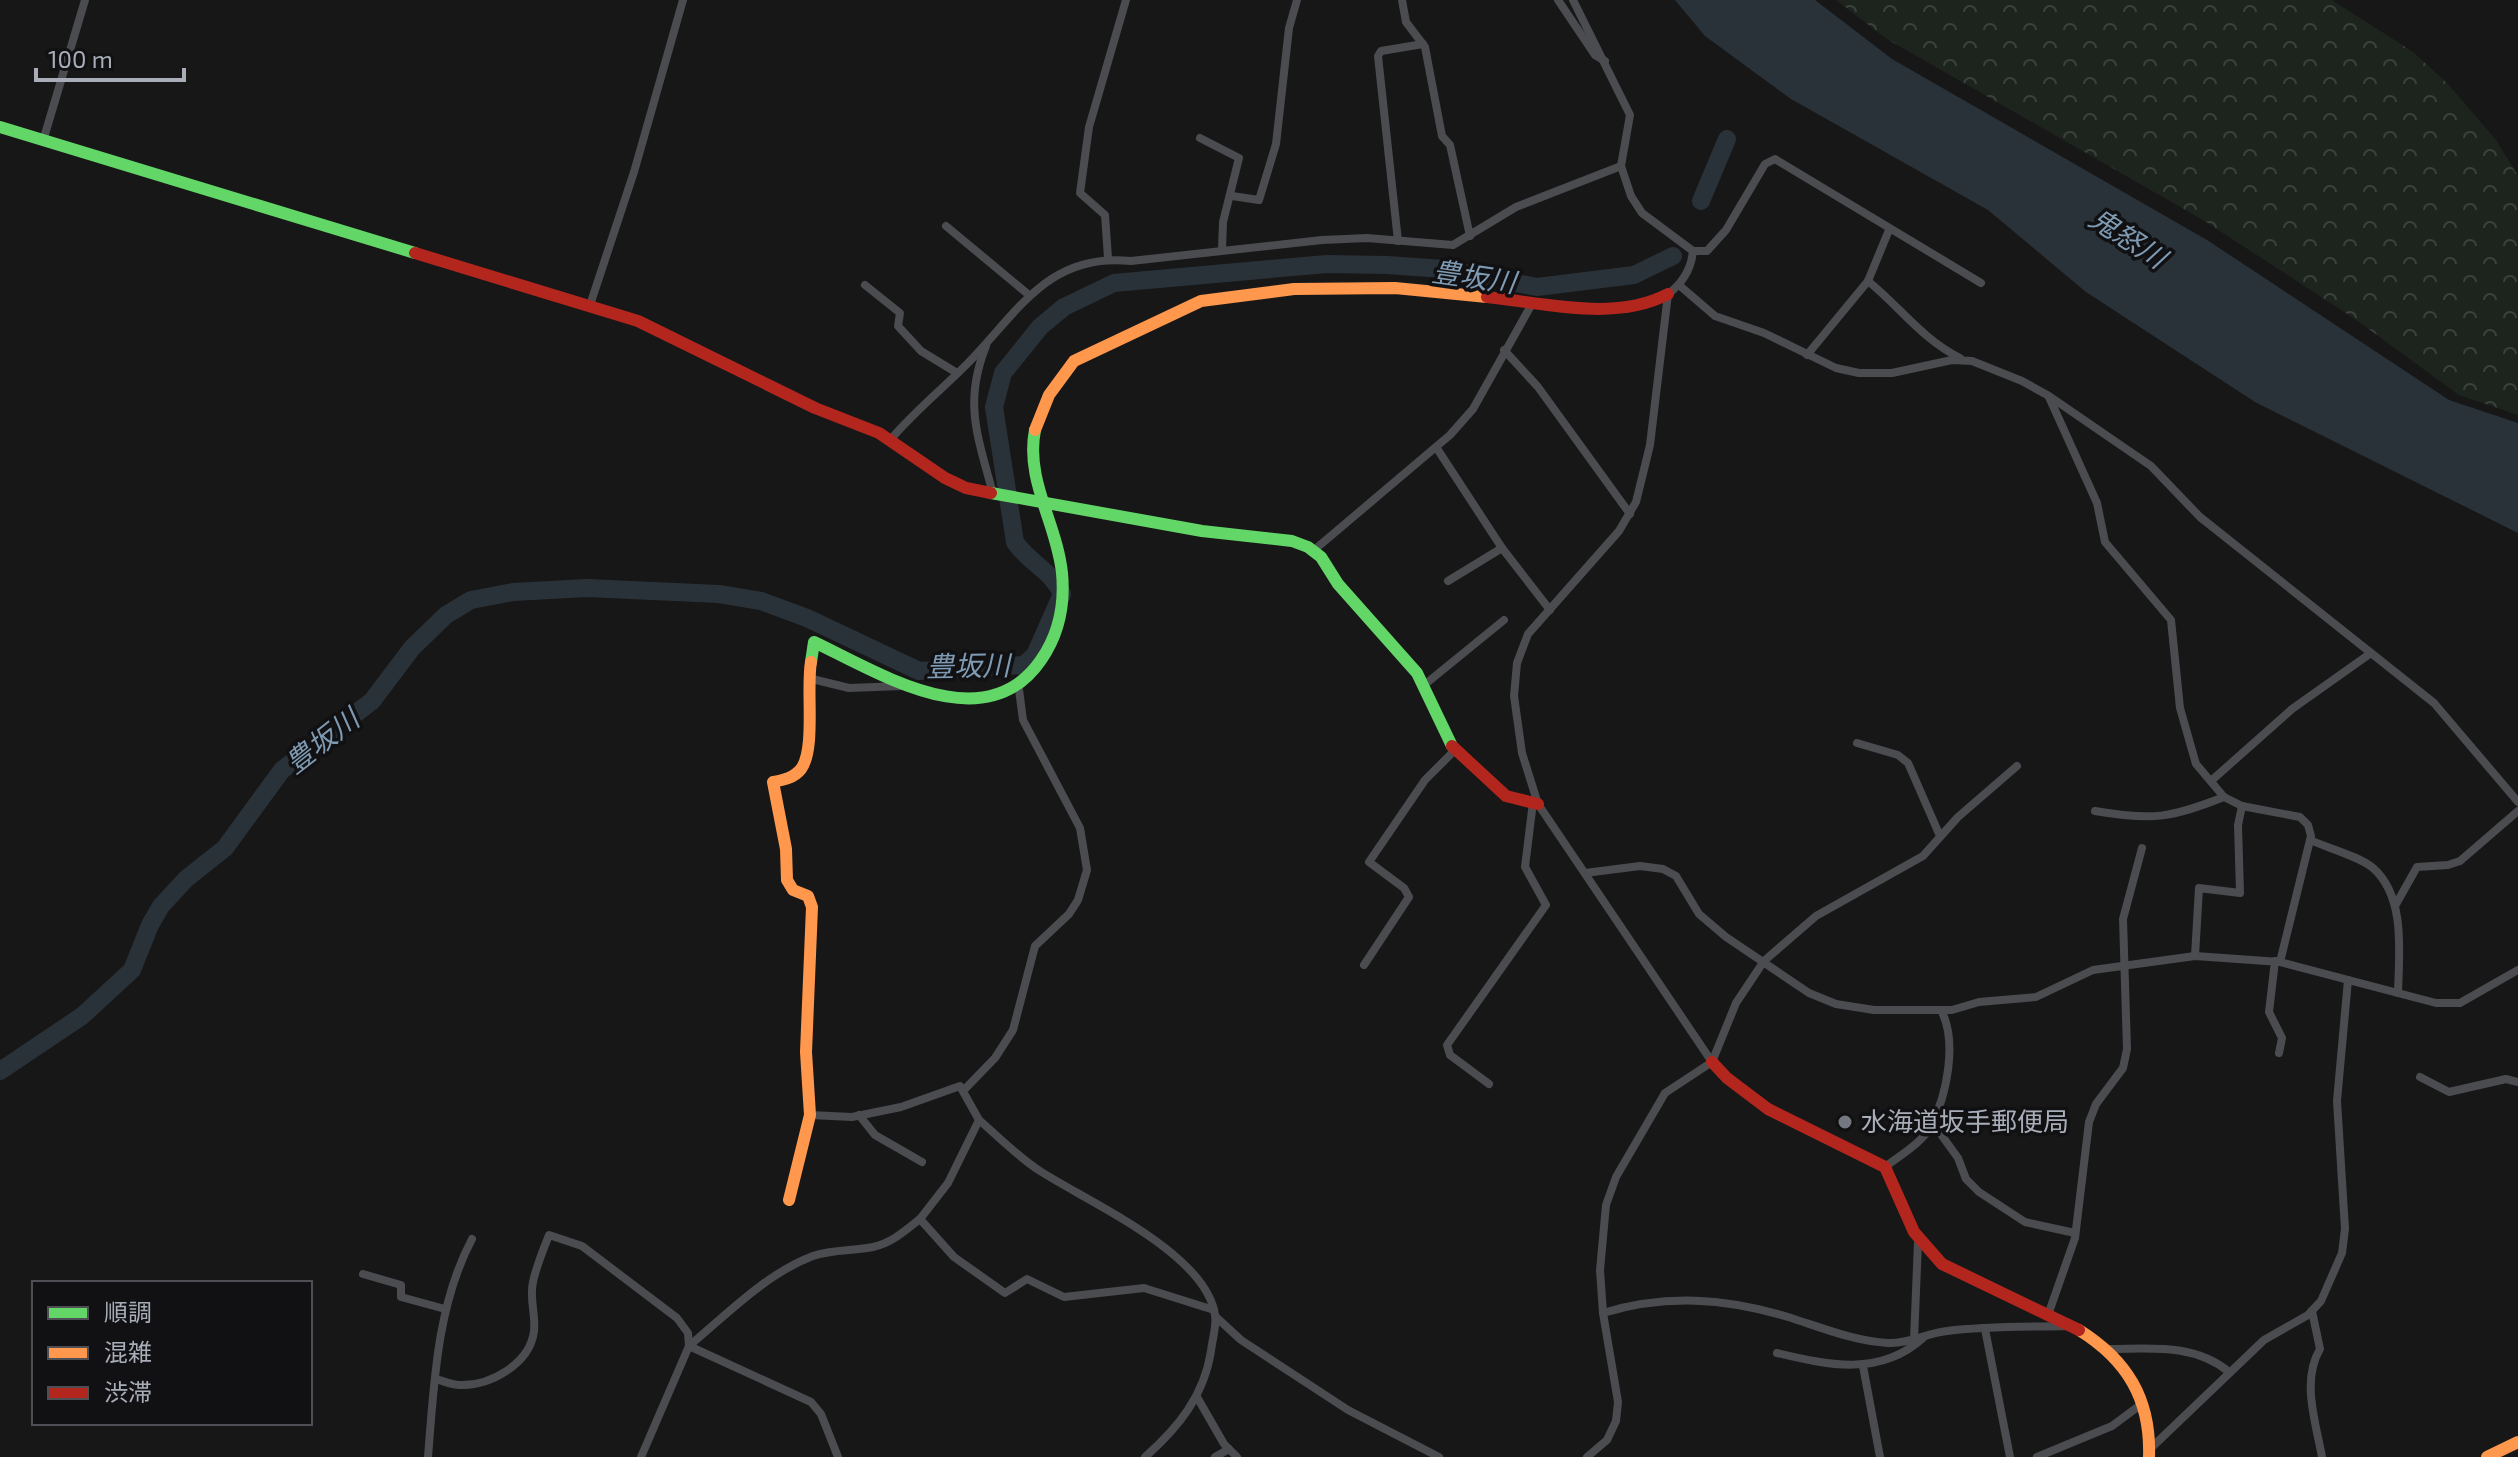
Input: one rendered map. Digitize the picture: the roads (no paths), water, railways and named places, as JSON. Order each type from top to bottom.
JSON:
[{"type":"street","points":[[43,141],[85,0]]},
{"type":"street","points":[[590,305],[634,172],[683,0]]},
{"type":"street","points":[[1108,258],[1105,215],[1080,193],[1089,127],[1126,0]]},
{"type":"street","points":[[1232,196],[1259,200],[1278,132],[1289,28],[1297,0]]},
{"type":"street","points":[[1402,0],[1406,22],[1423,44],[1442,136],[1450,145],[1470,236]]},
{"type":"street","points":[[1558,0],[1595,55],[1606,62]]},
{"type":"street","points":[[1573,0],[1630,115],[1621,166],[1631,196],[1658,226],[1689,249],[1707,251],[1726,230],[1770,160],[1775,159],[1981,283]]},
{"type":"street","points":[[1398,241],[1378,56],[1381,51],[1423,44]]},
{"type":"street","points":[[0,127],[590,305],[667,333],[815,408],[891,439],[945,478],[995,494],[1042,503],[1202,531],[1292,541],[1313,551],[1338,584],[1398,649],[1423,686],[1454,751],[1488,785],[1506,796],[1536,803]]},
{"type":"street","points":[[1200,138],[1239,158],[1232,196],[1223,222],[1222,250]]},
{"type":"street","points":[[891,439],[1029,295],[1074,265],[1108,258],[1131,261],[1322,240],[1453,245],[1516,207],[1621,166]]},
{"type":"street","points":[[946,226],[1029,295]]},
{"type":"street","points":[[1807,355],[1868,281],[1889,230]]},
{"type":"street","points":[[789,1200],[810,1115],[806,1052],[812,907],[808,896],[793,890],[787,880],[786,849],[773,782],[790,778],[802,768],[808,751],[808,678],[814,642],[910,686],[963,699],[986,695],[1018,682],[1049,653],[1065,608],[1062,567],[1042,503],[1033,458],[1034,433],[1060,378],[1074,361],[1093,349],[1201,301],[1347,286],[1622,309],[1651,303],[1679,285],[1691,265],[1689,249]]},
{"type":"street","points":[[1868,281],[1892,300],[1921,333],[1964,360],[2022,381],[2049,396],[2151,466],[2200,517],[2434,703],[2518,802]]},
{"type":"street","points":[[865,285],[900,313],[898,326],[921,351],[957,373]]},
{"type":"street","points":[[1679,285],[1715,316],[1764,333],[1807,355],[1859,373],[1892,373],[1964,360]]},
{"type":"street","points":[[1668,294],[1650,445],[1644,477],[1630,514],[1528,634],[1517,663],[1514,696],[1522,753],[1536,803],[1719,1072],[1794,1124],[1885,1167],[1918,1242],[1942,1264],[2048,1315],[2106,1349],[2126,1368],[2143,1403],[2150,1453]]},
{"type":"street","points":[[1313,551],[1436,447],[1473,409],[1533,302]]},
{"type":"street","points":[[987,341],[975,373],[971,397],[973,418],[995,494]]},
{"type":"street","points":[[1504,350],[1531,378],[1630,514]]},
{"type":"street","points":[[2049,396],[2097,503],[2105,542],[2171,620],[2180,708],[2196,764],[2224,797],[2242,806],[2300,817],[2308,825],[2310,840],[2278,961],[2269,1012],[2282,1038],[2279,1053]]},
{"type":"street","points":[[1436,447],[1502,548],[1550,610]]},
{"type":"street","points":[[1448,581],[1502,548]]},
{"type":"street","points":[[1423,686],[1504,620]]},
{"type":"street","points":[[2211,781],[2292,709],[2371,653]]},
{"type":"street","points":[[808,678],[849,688],[910,686]]},
{"type":"street","points":[[963,1091],[995,1058],[1013,1030],[1035,946],[1069,914],[1078,900],[1087,870],[1080,828],[1023,720],[1018,682]]},
{"type":"street","points":[[1857,743],[1898,755],[1908,763],[1940,836]]},
{"type":"street","points":[[1364,965],[1409,897],[1404,888],[1369,862],[1425,780],[1454,751]]},
{"type":"street","points":[[1587,1457],[1607,1440],[1616,1421],[1618,1402],[1603,1313],[1601,1233],[1616,1177],[1665,1093],[1712,1062],[1736,1003],[1764,961],[1816,916],[1923,856],[1940,836],[2017,766]]},
{"type":"street","points":[[2095,811],[2143,819],[2168,817],[2224,797]]},
{"type":"street","points":[[1489,1084],[1450,1055],[1447,1045],[1546,905],[1525,867],[1536,803]]},
{"type":"street","points":[[2195,956],[2199,888],[2240,893],[2238,825],[2242,806]]},
{"type":"street","points":[[2395,906],[2417,867],[2460,861],[2518,811]]},
{"type":"street","points":[[2310,840],[2372,867],[2395,906],[2399,948],[2398,993]]},
{"type":"street","points":[[2048,1315],[2075,1233],[2089,1122],[2096,1104],[2123,1068],[2127,1049],[2123,919],[2142,848]]},
{"type":"street","points":[[1585,873],[1640,866],[1663,869],[1676,876],[1699,914],[1809,993],[1836,1004],[1874,1010],[1942,1012],[1979,1002],[2036,997],[2093,970],[2195,956],[2278,961],[2436,1003],[2460,1003],[2518,970]]},
{"type":"street","points":[[2150,1453],[2264,1340],[2312,1311],[2321,1301],[2342,1253],[2345,1229],[2337,1101],[2348,980]]},
{"type":"street","points":[[1885,1167],[1921,1137],[1932,1122],[1951,1056],[1951,1037],[1942,1012]]},
{"type":"street","points":[[2420,1077],[2449,1092],[2506,1079],[2518,1082]]},
{"type":"street","points":[[810,1115],[859,1115],[901,1107],[960,1086],[979,1120],[1036,1168],[1151,1236],[1200,1281],[1215,1314],[1241,1340],[1348,1410],[1439,1457]]},
{"type":"street","points":[[859,1115],[875,1135],[922,1162]]},
{"type":"street","points":[[641,1457],[689,1346],[733,1308],[790,1267],[814,1256],[876,1246],[893,1240],[920,1219],[948,1183],[979,1120]]},
{"type":"street","points":[[1932,1122],[1958,1158],[1966,1179],[1979,1192],[2025,1222],[2075,1233]]},
{"type":"street","points":[[920,1219],[954,1257],[1005,1293],[1027,1279],[1074,1298],[1144,1288],[1215,1314]]},
{"type":"street","points":[[436,1379],[460,1385],[497,1378],[518,1362],[530,1347],[534,1332],[532,1285],[549,1235],[582,1246],[677,1318],[688,1333],[689,1346]]},
{"type":"street","points":[[428,1457],[445,1309],[453,1274],[472,1239]]},
{"type":"street","points":[[1914,1340],[1918,1242]]},
{"type":"street","points":[[363,1274],[401,1285],[401,1297],[445,1309]]},
{"type":"street","points":[[1603,1313],[1635,1303],[1700,1299],[1736,1304],[1848,1336],[1888,1343],[1914,1340],[1945,1331],[2069,1326]]},
{"type":"street","points":[[2312,1311],[2320,1349],[2309,1379],[2322,1457]]},
{"type":"street","points":[[1145,1457],[1163,1442],[1197,1397],[1210,1358],[1215,1314]]},
{"type":"street","points":[[1985,1329],[2010,1457]]},
{"type":"street","points":[[1777,1353],[1830,1366],[1863,1366],[1910,1350],[1925,1337]]},
{"type":"street","points":[[689,1346],[811,1402],[821,1414],[838,1457]]},
{"type":"street","points":[[2106,1349],[2189,1350],[2214,1360],[2229,1372]]},
{"type":"street","points":[[1863,1366],[1880,1457]]},
{"type":"street","points":[[1197,1397],[1237,1457]]},
{"type":"street","points":[[2037,1457],[2112,1426],[2143,1403]]},
{"type":"street","points":[[2487,1457],[2518,1442]]},
{"type":"street","points":[[1215,1457],[1229,1449]]},
{"type":"water","name":"鬼怒川","points":[[1675,0],[1815,0],[1892,59],[2207,240],[2449,400],[2518,423],[2518,533],[2255,402],[2086,292],[1988,210],[1791,99],[1705,36]]},
{"type":"waterway","name":"豊坂川","points":[[1701,201],[1727,139]]},
{"type":"waterway","name":"豊坂川","points":[[0,1071],[82,1016],[132,970],[161,906],[186,879],[225,848],[282,770],[372,701],[412,648],[446,615],[471,600],[513,592],[587,588],[719,594],[761,601],[807,618],[919,671],[1024,665],[1035,655],[1062,594],[1053,579],[1015,542],[994,407],[1003,373],[1040,327],[1064,307],[1114,283],[1327,264],[1444,269],[1537,287],[1634,275],[1673,256]]},
{"type":"place","name":"水海道坂手郵便局","points":[[1845,1122]]}]
